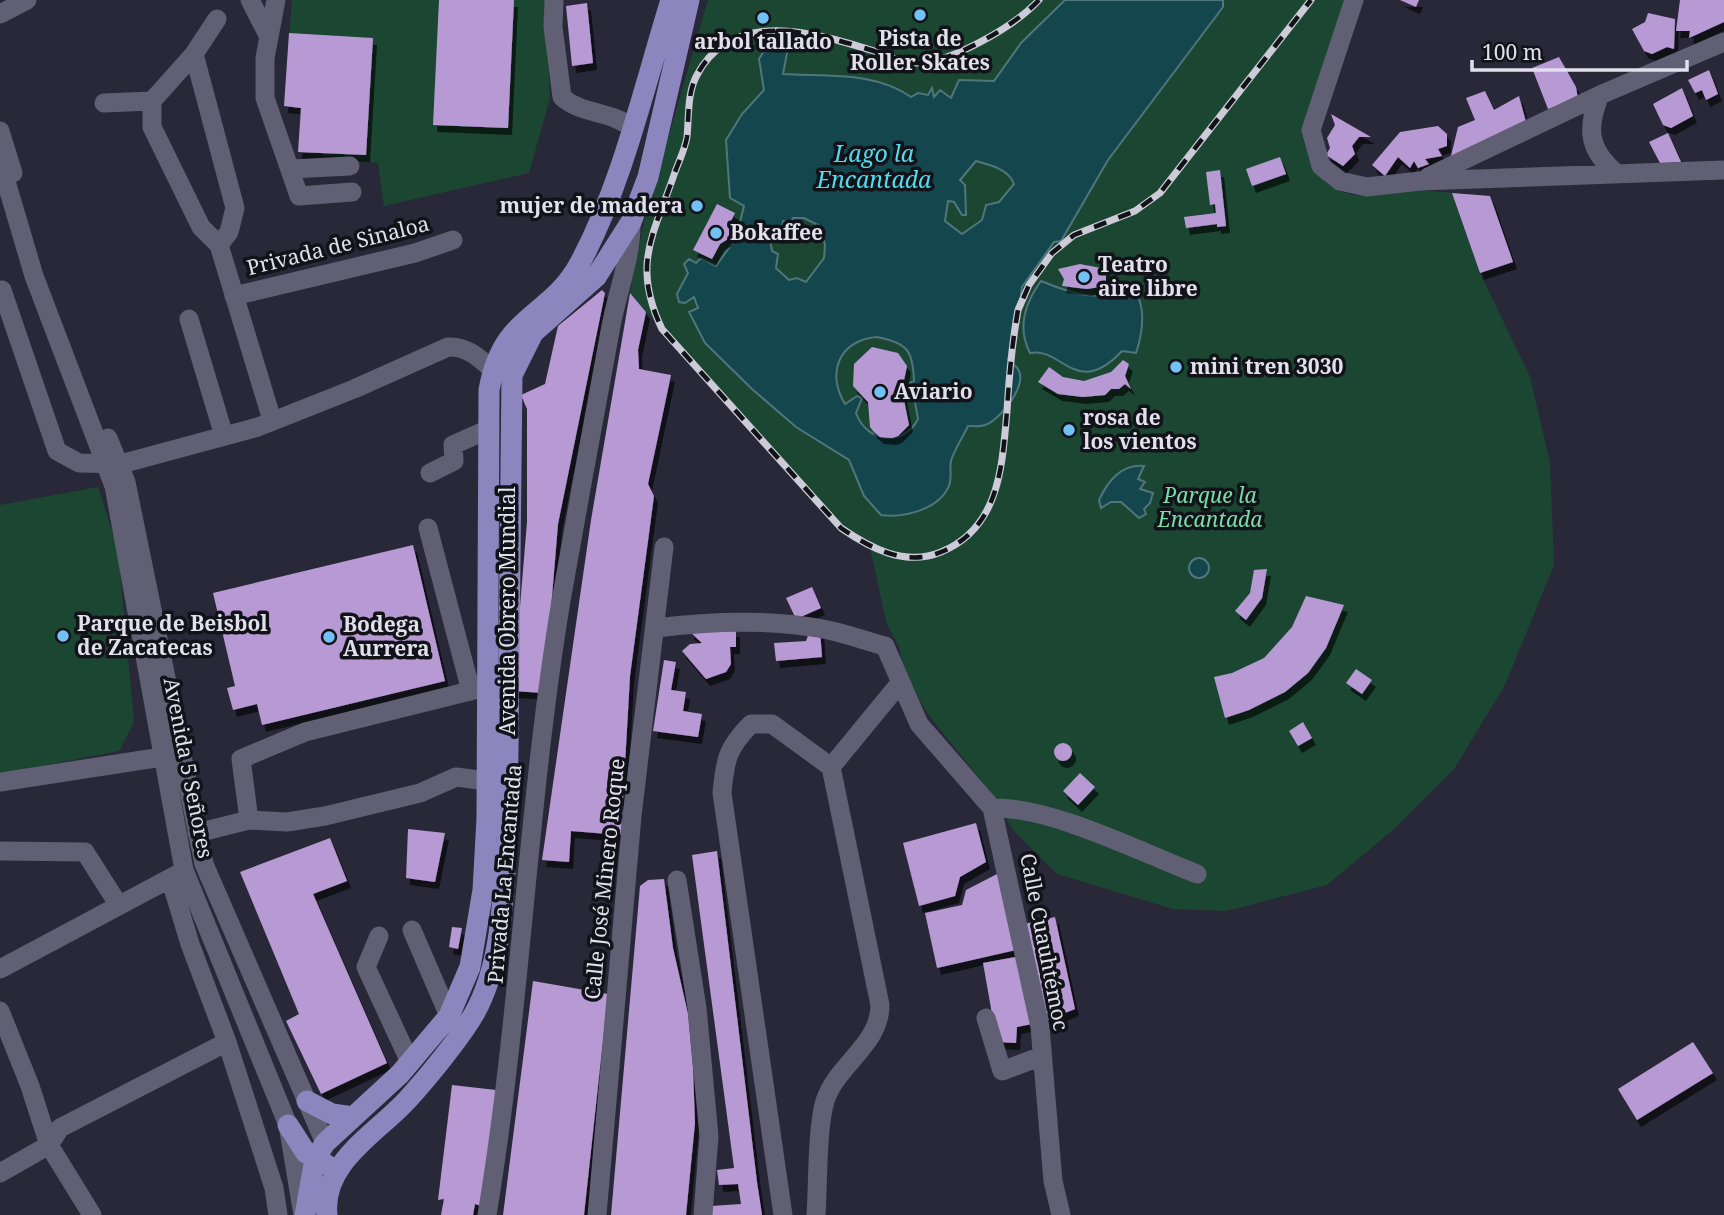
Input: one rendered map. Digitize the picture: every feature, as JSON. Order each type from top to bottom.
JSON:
[{"type":"main road","name":"Avenida Obrero Mundial","points":[[326,1209],[327,1156],[353,1117],[410,1062],[449,1016],[470,967],[497,783],[479,689],[493,370],[505,341],[560,290],[580,263],[600,220],[632,128],[671,0]]},
{"type":"main road","name":"Avenida Obrero Mundial","points":[[327,1156],[409,1099],[474,1014],[490,973],[502,909],[497,783],[512,374],[533,333],[596,276],[631,222],[648,177],[690,0]]},
{"type":"main road","points":[[307,1101],[332,1114],[353,1117]]},
{"type":"main road","points":[[288,1125],[306,1153],[327,1156],[304,1215]]},
{"type":"street","points":[[0,14],[27,0]]},
{"type":"street","points":[[250,0],[269,37]]},
{"type":"street","points":[[276,0],[265,58],[265,97],[299,196],[352,192]]},
{"type":"street","points":[[554,0],[554,38],[562,97],[574,107],[620,118],[632,128]]},
{"type":"street","points":[[1354,0],[1312,121],[1311,135],[1318,160],[1328,174],[1367,187],[1420,181],[1724,170]]},
{"type":"street","points":[[217,19],[194,54],[152,101],[152,127],[201,227],[219,245],[272,420]]},
{"type":"street","points":[[1420,181],[1600,95],[1724,43]]},
{"type":"street","points":[[194,54],[235,208],[229,232],[219,245]]},
{"type":"street","points":[[1600,95],[1592,114],[1590,139],[1597,155],[1617,174]]},
{"type":"street","points":[[104,103],[152,101]]},
{"type":"street","name":"Avenida 5 Señores","points":[[0,131],[79,375],[114,464],[164,658],[204,864],[307,1101],[327,1156]]},
{"type":"street","name":"Avenida 5 Señores","points":[[0,161],[36,283],[114,464],[114,486],[162,757],[177,874],[288,1125],[304,1215]]},
{"type":"street","points":[[291,169],[350,166]]},
{"type":"street","name":"Privada La Encantada","points":[[487,1215],[520,975],[541,728],[617,290],[631,234],[631,222]]},
{"type":"street","name":"Privada de Sinaloa","points":[[234,296],[415,253],[453,240]]},
{"type":"street","points":[[596,276],[612,276],[617,290]]},
{"type":"street","points":[[36,283],[1,290],[57,452],[79,463],[114,464],[224,436],[354,389],[448,347],[458,347],[473,354],[493,370]]},
{"type":"street","points":[[189,319],[224,436]]},
{"type":"street","points":[[430,473],[454,461],[453,445],[489,429]]},
{"type":"street","points":[[249,820],[241,759],[305,732],[479,689],[428,528]]},
{"type":"street","name":"Calle José Minero Roque","points":[[597,1215],[632,816],[664,547]]},
{"type":"street","points":[[656,628],[684,625],[786,625],[828,630],[885,646],[919,724],[992,808],[1013,807],[1041,813],[1197,874]]},
{"type":"street","points":[[144,659],[164,658]]},
{"type":"street","points":[[831,767],[900,683]]},
{"type":"street","points":[[783,1215],[722,793],[725,762],[732,744],[751,724],[772,724],[831,767],[880,1005],[880,1022],[868,1041],[834,1080],[824,1104],[816,1215]]},
{"type":"street","points":[[0,782],[162,757]]},
{"type":"street","points":[[197,833],[249,820],[287,822],[325,816],[420,793],[457,777],[497,783]]},
{"type":"street","name":"Calle Cuauhtémoc","points":[[992,808],[1040,1027],[1053,1181],[1061,1215]]},
{"type":"street","points":[[0,850],[85,852],[118,904]]},
{"type":"street","points":[[0,969],[118,904],[177,874],[204,864]]},
{"type":"street","points":[[177,874],[190,944],[227,1042],[274,1188],[278,1215]]},
{"type":"street","points":[[677,880],[697,1008],[709,1136],[703,1215]]},
{"type":"street","points":[[412,930],[449,1016]]},
{"type":"street","points":[[379,936],[366,967],[410,1062]]},
{"type":"street","points":[[0,1011],[8,1057],[49,1145],[92,1215]]},
{"type":"street","points":[[986,1018],[1002,1070],[1042,1056]]},
{"type":"street","points":[[0,1173],[49,1145],[60,1128],[227,1042]]},
{"type":"green space","points":[[292,0],[545,0],[550,98],[529,173],[384,206],[378,163],[298,152],[301,108],[284,106]]},
{"type":"green space","name":"Parque la Encantada","points":[[708,0],[1346,0],[1303,125],[1308,154],[1321,177],[1342,192],[1372,196],[1415,190],[1452,193],[1480,273],[1530,377],[1550,463],[1554,565],[1505,685],[1454,769],[1394,829],[1327,885],[1226,911],[1173,909],[1057,874],[1014,831],[984,784],[927,713],[903,669],[899,646],[887,625],[870,548],[821,510],[630,293],[644,221]]},
{"type":"green space","name":"Parque de Beisbol de Zacatecas","points":[[98,487],[118,550],[134,722],[119,751],[0,774],[0,505]]},
{"type":"water","name":"Lago la Encantada","points":[[1065,0],[1223,0],[1223,7],[1108,160],[1061,241],[1054,242],[1022,287],[1015,343],[1008,359],[1018,369],[1020,378],[1010,402],[991,422],[981,426],[968,426],[954,452],[951,478],[943,496],[919,511],[881,515],[864,496],[849,460],[796,427],[705,343],[689,312],[698,308],[694,297],[685,303],[679,302],[677,294],[688,273],[684,264],[689,259],[696,263],[701,258],[716,266],[736,238],[744,206],[730,198],[726,140],[742,114],[764,90],[759,59],[764,51],[775,45],[787,53],[783,74],[866,79],[897,89],[911,97],[918,93],[928,95],[932,88],[934,97],[940,90],[951,98],[959,80],[994,81],[1021,43]],"holes":[[[976,161],[1003,171],[1014,184],[999,202],[986,205],[982,220],[962,234],[945,221],[948,201],[954,202],[962,215],[966,215],[965,185],[960,180]],[[793,218],[804,218],[820,226],[825,245],[824,258],[806,282],[797,278],[789,280],[776,268],[778,254],[772,251],[770,239],[774,234],[780,236],[783,221],[791,222]],[[877,337],[896,342],[910,355],[914,381],[906,385],[913,391],[918,419],[903,434],[885,438],[868,430],[856,413],[862,398],[857,396],[845,404],[839,392],[837,370],[840,360],[845,351],[864,339]]]},
{"type":"water","points":[[1041,281],[1071,292],[1094,295],[1114,290],[1121,283],[1130,287],[1137,294],[1142,313],[1141,334],[1136,353],[1122,351],[1106,365],[1093,371],[1081,371],[1041,353],[1030,353],[1024,334],[1025,316]]},
{"type":"water","points":[[1144,466],[1138,479],[1145,482],[1140,489],[1153,493],[1150,503],[1144,509],[1146,514],[1139,518],[1121,502],[1111,502],[1101,508],[1099,500],[1116,475],[1129,468]]},
{"type":"water","points":[[1199,558],[1206,561],[1209,568],[1206,575],[1199,578],[1192,575],[1189,568],[1192,561]]},
{"type":"building","points":[[439,0],[514,0],[508,128],[433,125]]},
{"type":"building","points":[[1400,0],[1419,0],[1416,7]]},
{"type":"building","points":[[1680,0],[1724,0],[1724,22],[1689,38],[1690,31],[1676,31]]},
{"type":"building","points":[[587,3],[593,63],[572,66],[566,6]]},
{"type":"building","points":[[1648,13],[1675,19],[1674,49],[1667,47],[1652,54],[1644,51],[1632,29],[1645,22]]},
{"type":"building","points":[[289,33],[373,38],[366,155],[298,152],[301,108],[284,106]]},
{"type":"building","points":[[1559,57],[1576,87],[1578,99],[1548,109],[1532,68]]},
{"type":"building","points":[[1709,70],[1718,94],[1706,100],[1702,90],[1695,93],[1688,80]]},
{"type":"building","points":[[1682,88],[1693,116],[1671,128],[1663,125],[1653,104]]},
{"type":"building","points":[[1485,91],[1494,110],[1519,96],[1526,122],[1450,160],[1458,127],[1475,120],[1466,98]]},
{"type":"building","points":[[1331,114],[1371,137],[1359,137],[1352,146],[1355,154],[1343,166],[1326,155],[1330,148],[1327,138],[1335,125]]},
{"type":"building","points":[[1438,126],[1447,134],[1447,146],[1438,149],[1442,156],[1425,159],[1429,164],[1418,168],[1414,161],[1410,168],[1398,157],[1385,176],[1372,165],[1400,132]]},
{"type":"building","points":[[1668,133],[1681,162],[1660,163],[1649,142]]},
{"type":"building","points":[[1280,157],[1286,174],[1252,186],[1246,169]]},
{"type":"building","points":[[1220,170],[1226,226],[1217,227],[1217,224],[1186,228],[1184,217],[1216,213],[1215,204],[1210,205],[1206,172]]},
{"type":"building","points":[[1452,193],[1490,196],[1513,262],[1480,273]]},
{"type":"building","name":"Bokaffee","points":[[717,204],[735,213],[728,227],[728,239],[720,244],[712,259],[693,250]]},
{"type":"building","name":"Teatro aire libre","points":[[1080,264],[1106,269],[1106,286],[1087,289],[1062,286],[1064,279],[1058,269]]},
{"type":"building","points":[[602,290],[605,293],[558,524],[544,693],[513,691],[527,522],[527,409],[521,395],[545,384],[558,326]]},
{"type":"building","points":[[630,293],[646,312],[638,350],[639,369],[671,375],[648,484],[654,496],[630,676],[621,835],[571,831],[569,862],[542,860],[591,520]]},
{"type":"building","name":"Aviario","points":[[872,347],[898,353],[907,366],[902,390],[909,425],[892,438],[880,437],[870,427],[868,402],[853,386],[854,364]]},
{"type":"building","points":[[1123,360],[1129,364],[1125,376],[1131,389],[1125,384],[1119,389],[1111,389],[1105,395],[1083,397],[1058,394],[1038,382],[1049,367],[1063,377],[1084,381],[1111,372]]},
{"type":"building","name":"Bodega Aurrera","points":[[413,545],[445,681],[262,725],[257,704],[233,710],[227,688],[235,686],[213,593]]},
{"type":"building","points":[[1267,569],[1262,598],[1246,620],[1235,611],[1250,593],[1254,570]]},
{"type":"building","points":[[812,587],[821,608],[796,619],[786,598]]},
{"type":"building","points":[[1306,596],[1344,605],[1326,648],[1308,673],[1285,692],[1249,710],[1225,718],[1214,677],[1232,673],[1264,658],[1292,627]]},
{"type":"building","points":[[736,630],[736,647],[730,647],[731,664],[726,672],[706,679],[682,651],[690,644],[702,643],[689,631]]},
{"type":"building","points":[[810,630],[820,630],[822,657],[776,661],[774,643],[806,641]]},
{"type":"building","points":[[664,660],[676,662],[671,690],[686,692],[683,711],[702,714],[698,737],[653,731]]},
{"type":"building","points":[[1356,669],[1372,680],[1362,694],[1346,683]]},
{"type":"building","points":[[1303,722],[1312,738],[1298,746],[1289,731]]},
{"type":"building","points":[[1063,743],[1069,746],[1072,752],[1069,758],[1063,761],[1057,758],[1054,752],[1057,746]]},
{"type":"building","points":[[1080,773],[1095,787],[1078,805],[1063,791]]},
{"type":"building","points":[[976,823],[986,862],[960,877],[955,896],[919,906],[903,843]]},
{"type":"building","points":[[408,829],[445,833],[435,882],[406,878]]},
{"type":"building","points":[[330,838],[347,881],[313,894],[387,1063],[321,1094],[286,1021],[299,1014],[240,872]]},
{"type":"building","points":[[717,851],[762,1215],[711,1215],[711,1206],[741,1204],[738,1184],[719,1185],[717,1170],[734,1168],[692,855]]},
{"type":"building","points":[[999,873],[1016,950],[937,968],[925,913],[962,905],[966,890]]},
{"type":"building","points":[[664,879],[673,948],[688,1014],[693,1068],[695,1123],[686,1215],[611,1215],[640,886],[648,880]]},
{"type":"building","points":[[1055,917],[1075,1009],[1045,1021],[1025,924]]},
{"type":"building","points":[[452,927],[462,928],[458,949],[449,947]]},
{"type":"building","points":[[1020,956],[1032,1024],[1017,1027],[1016,1043],[997,1042],[983,963]]},
{"type":"building","points":[[533,981],[608,994],[584,1215],[503,1215]]},
{"type":"building","points":[[1693,1042],[1713,1073],[1637,1120],[1618,1089]]},
{"type":"building","points":[[452,1085],[496,1090],[481,1206],[475,1204],[473,1215],[441,1215],[444,1199],[438,1200]]},
{"type":"railway","points":[[1039,0],[1015,21],[981,42],[945,58],[928,62],[904,62],[851,44],[802,33],[754,33],[732,40],[713,54],[697,75],[692,89],[686,141],[649,249],[648,286],[662,329],[841,528],[888,553],[928,556],[961,541],[976,528],[994,493],[999,473],[1016,322],[1029,285],[1052,253],[1074,235],[1135,211],[1160,193],[1311,0]]},
{"type":"place","name":"Pista de Roller Skates","points":[[920,15]]},
{"type":"place","name":"arbol tallado","points":[[763,18]]},
{"type":"place","name":"mujer de madera","points":[[697,206]]},
{"type":"place","name":"Bokaffee","points":[[716,233]]},
{"type":"place","name":"Teatro aire libre","points":[[1084,277]]},
{"type":"place","name":"mini tren 3030","points":[[1176,367]]},
{"type":"place","name":"Aviario","points":[[880,392]]},
{"type":"place","name":"rosa de los vientos","points":[[1069,430]]},
{"type":"place","name":"Parque de Beisbol de Zacatecas","points":[[63,636]]},
{"type":"place","name":"Bodega Aurrera","points":[[329,637]]}]
